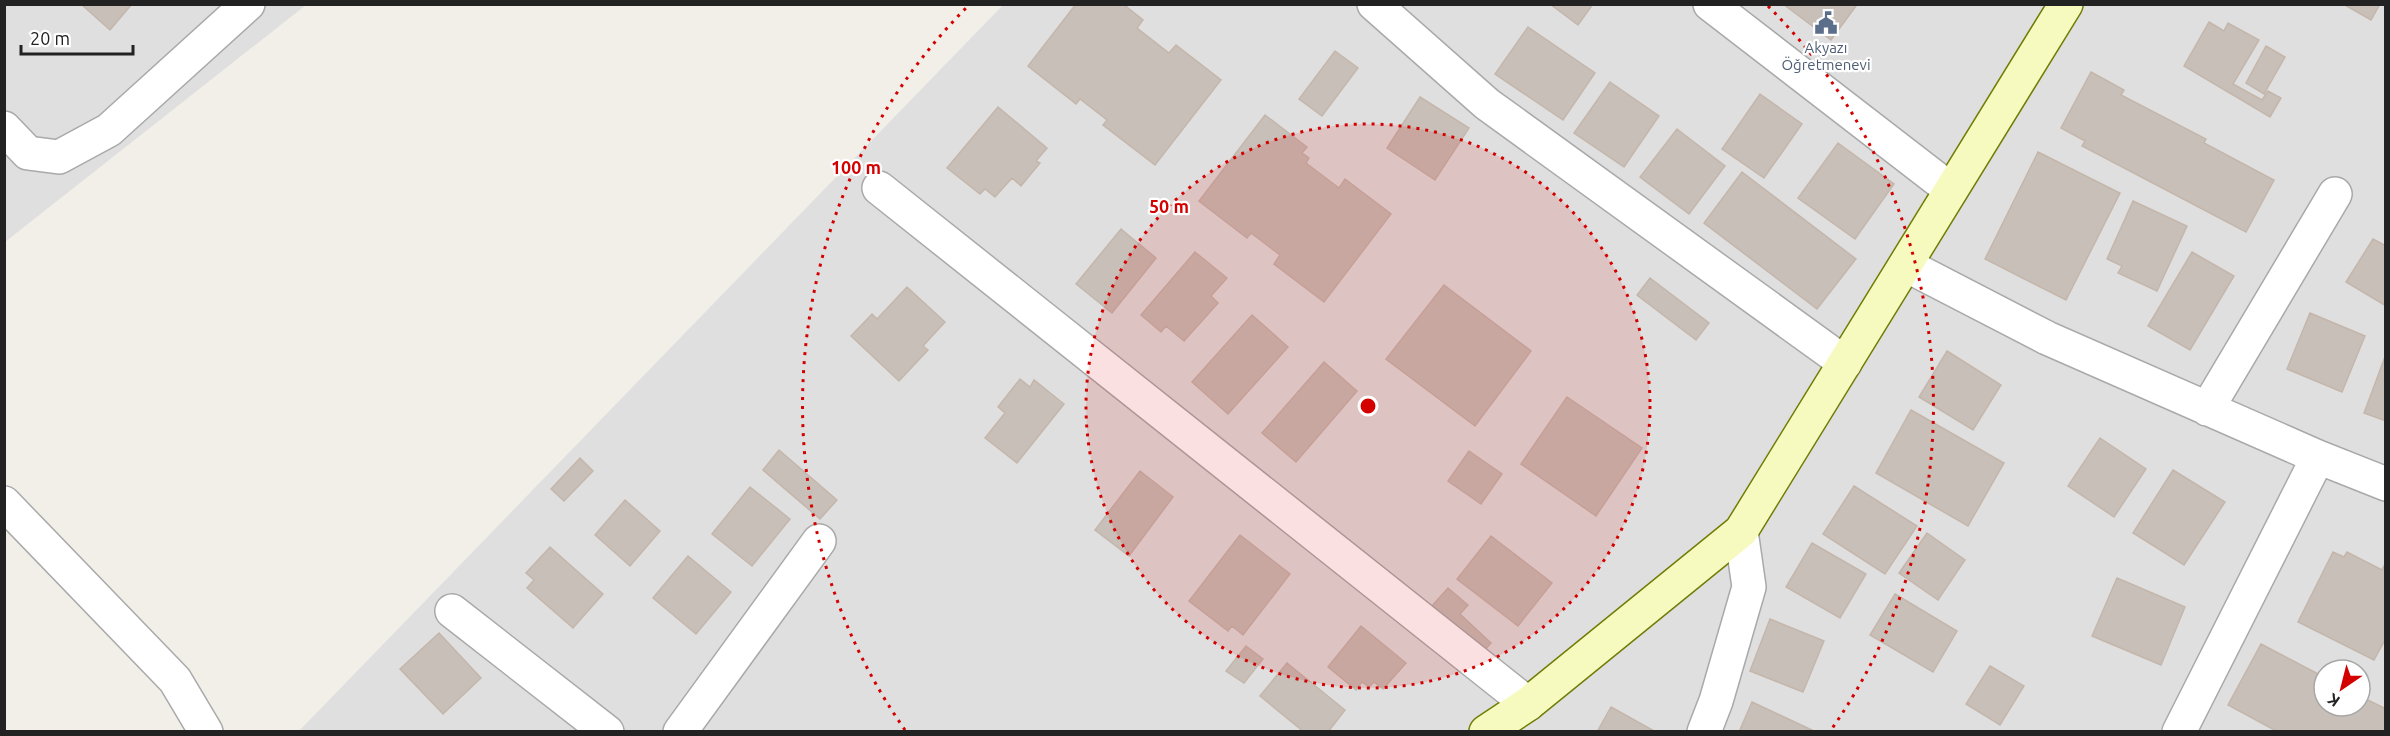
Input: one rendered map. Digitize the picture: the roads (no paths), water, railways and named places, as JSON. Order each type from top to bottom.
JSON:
[{"type":"street","points":[[4,128],[28,153],[59,157],[109,130],[248,4]]},
{"type":"street","points":[[1374,4],[1487,104],[1845,363]]},
{"type":"street","points":[[1710,4],[1951,190]]},
{"type":"street","points":[[1486,732],[1528,704],[1741,531],[1906,265],[2061,7]]},
{"type":"street","points":[[879,188],[1528,704]]},
{"type":"street","points":[[2207,409],[2335,194]]},
{"type":"street","points":[[1906,265],[2047,338],[2385,484]]},
{"type":"street","points":[[2179,732],[2318,457]]},
{"type":"street","points":[[4,503],[175,680],[206,732]]},
{"type":"street","points":[[1704,732],[1716,701],[1749,586],[1741,531]]},
{"type":"street","points":[[680,732],[819,541]]},
{"type":"street","points":[[452,611],[607,732]]},
{"type":"place","name":"Akyazı Öğretmenevi","points":[[1826,23]]}]
